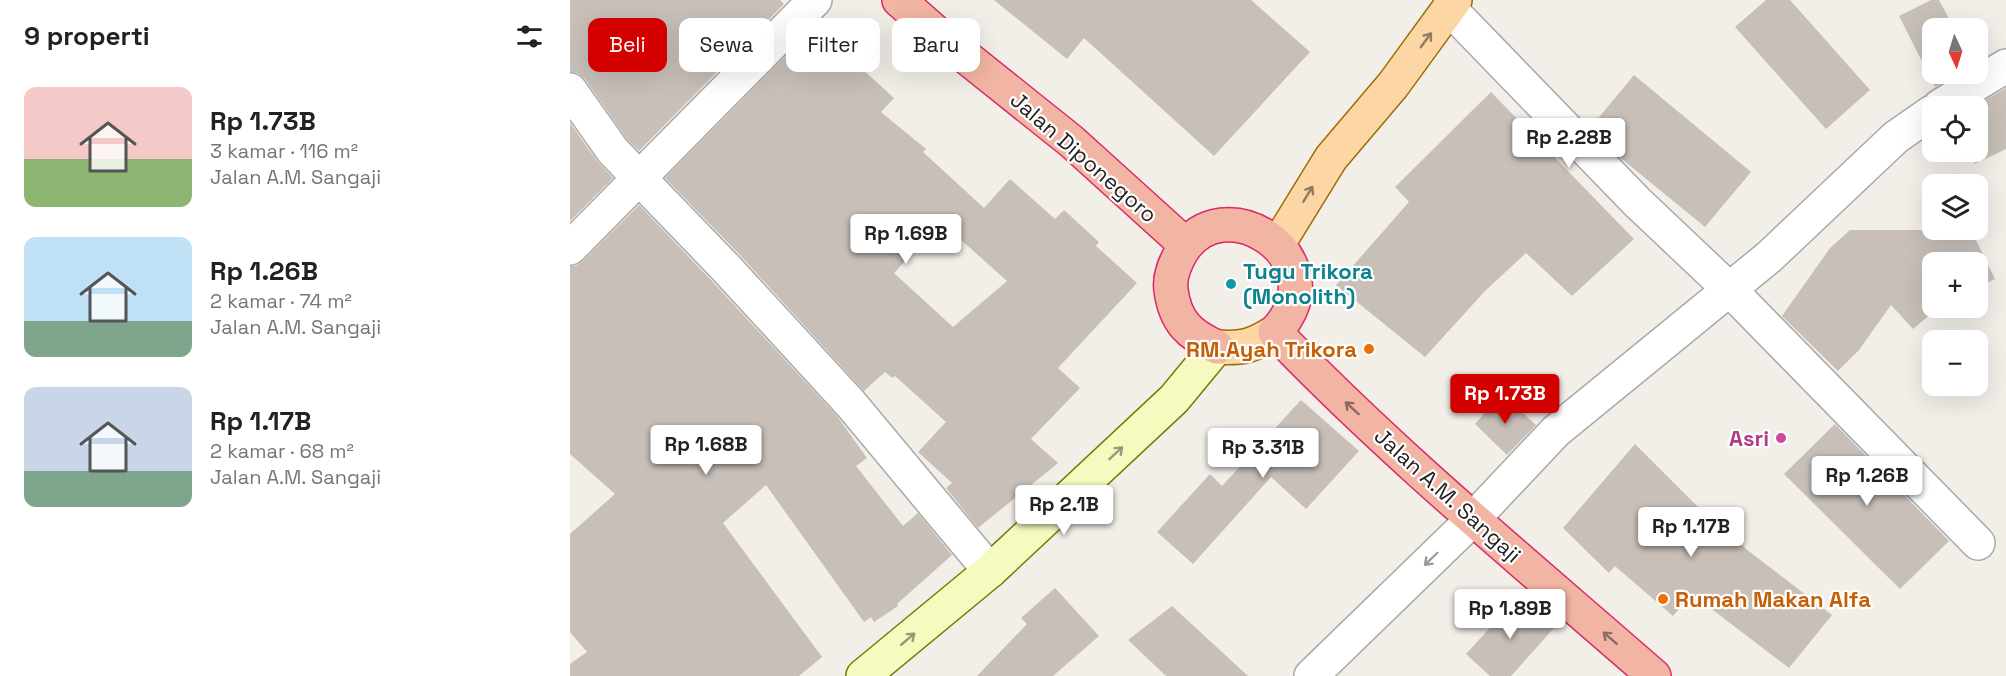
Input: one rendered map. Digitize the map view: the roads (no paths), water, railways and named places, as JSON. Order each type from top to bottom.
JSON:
[{"type":"highway","name":"Jalan Diponegoro","points":[[899,0],[941,38],[1071,141],[1186,245]]},
{"type":"highway","points":[[1217,347],[1197,338],[1182,324],[1173,305],[1170,284],[1175,263],[1186,245],[1203,232],[1224,225],[1243,226],[1262,232],[1278,244],[1289,260],[1294,279],[1294,298],[1287,317],[1275,332]]},
{"type":"highway","name":"Jalan A.M. Sangaji","points":[[1275,332],[1322,381],[1473,519],[1654,676]]},
{"type":"main road","points":[[1278,244],[1331,158],[1393,85],[1452,4]]},
{"type":"main road","points":[[863,676],[990,571],[1174,399],[1217,347],[1238,349],[1258,343],[1275,332]]},
{"type":"street","points":[[570,248],[815,0]]},
{"type":"street","points":[[1452,4],[1637,202],[1729,289],[1978,543]]},
{"type":"street","points":[[1956,96],[2006,66]]},
{"type":"street","points":[[570,90],[613,151],[851,404],[990,571]]},
{"type":"street","points":[[1311,676],[1473,519],[1556,431],[1769,257],[1896,137],[1922,119]]},
{"type":"place","name":"Tugu Trikora (Monolith)","points":[[1231,284]]},
{"type":"place","name":"RM.Ayah Trikora","points":[[1369,349]]},
{"type":"place","name":"Asri","points":[[1781,438]]},
{"type":"place","name":"Rumah Makan Alfa","points":[[1663,599]]}]
